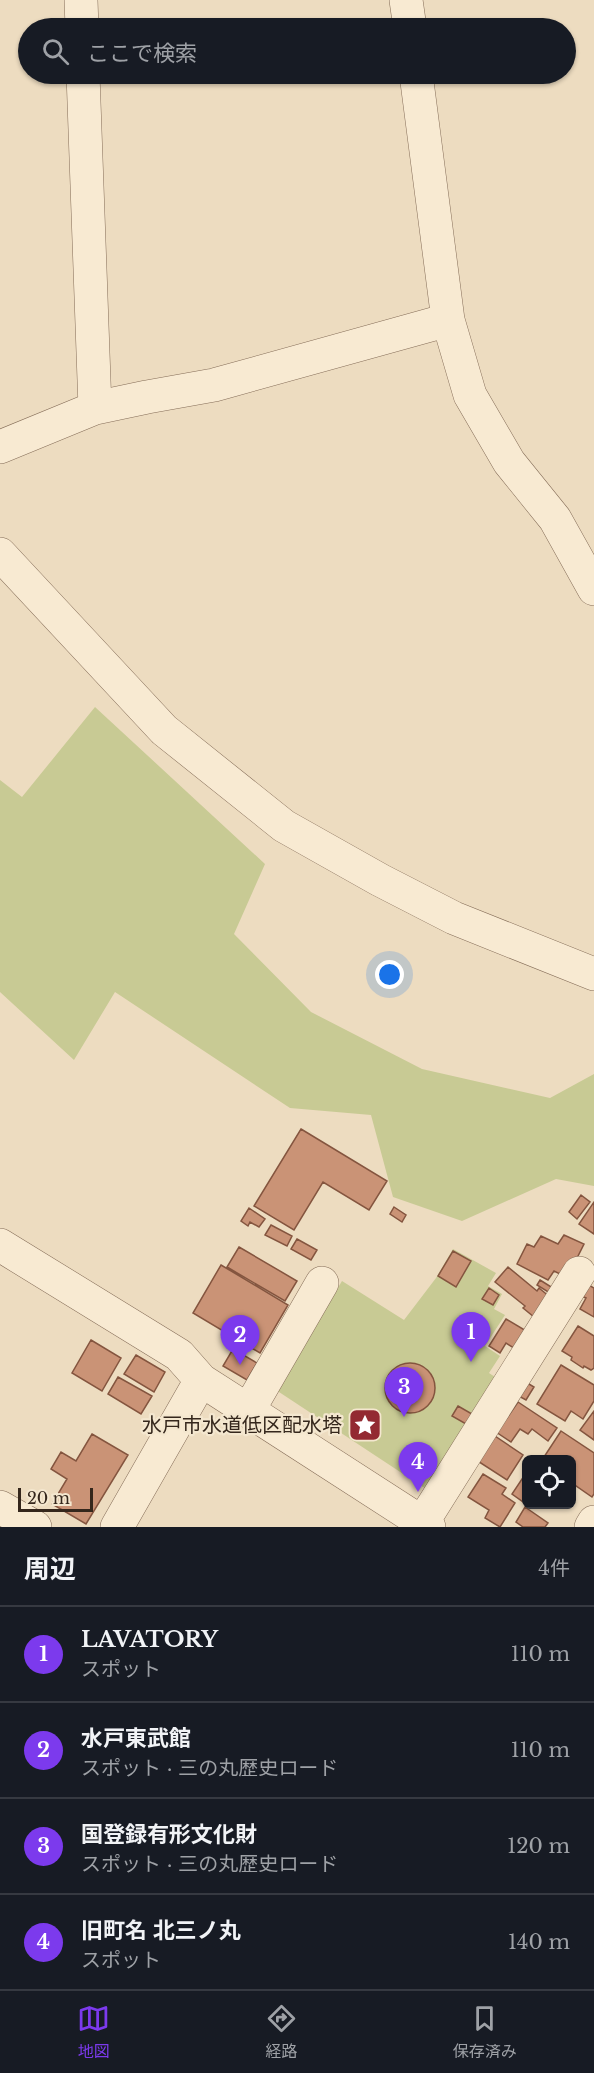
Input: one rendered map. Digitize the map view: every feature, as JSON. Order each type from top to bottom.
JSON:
[{"type":"street","points":[[81,0],[82,18]]},
{"type":"street","points":[[406,0],[409,18]]},
{"type":"street","points":[[83,84],[95,408]]},
{"type":"street","points":[[417,84],[447,320],[470,395],[509,462],[555,519],[594,589]]},
{"type":"street","points":[[0,447],[95,408],[147,396],[214,386],[447,320]]},
{"type":"street","points":[[0,554],[164,730],[284,826],[380,880],[454,918],[594,974]]},
{"type":"street","points":[[0,1245],[179,1355],[201,1380],[425,1525],[579,1273]]},
{"type":"street","points":[[248,1411],[322,1283]]},
{"type":"street","points":[[117,1527],[201,1380]]},
{"type":"street","points":[[0,1507],[35,1527]]},
{"type":"street","points":[[591,1527],[594,1522]]},
{"type":"green space","points":[[95,707],[265,864],[234,934],[311,1012],[422,1069],[550,1098],[594,1074],[594,1186],[556,1179],[462,1221],[393,1197],[371,1115],[290,1108],[115,992],[74,1060],[0,992],[0,780],[22,797]]},
{"type":"green space","points":[[453,1249],[496,1273],[488,1286],[502,1294],[494,1309],[505,1315],[485,1346],[500,1356],[489,1373],[504,1383],[432,1493],[276,1390],[342,1281],[404,1320],[436,1278]]},
{"type":"building","points":[[301,1129],[387,1181],[369,1210],[323,1182],[294,1230],[254,1206]]},
{"type":"building","points":[[581,1195],[590,1202],[577,1219],[569,1212]]},
{"type":"building","points":[[594,1202],[594,1234],[579,1224]]},
{"type":"building","points":[[394,1207],[406,1215],[402,1222],[390,1214]]},
{"type":"building","points":[[249,1208],[265,1219],[259,1227],[250,1222],[248,1226],[241,1221]]},
{"type":"building","points":[[271,1225],[292,1236],[287,1246],[265,1235]]},
{"type":"building","points":[[564,1235],[584,1244],[570,1272],[564,1276],[554,1271],[548,1280],[517,1264],[527,1244],[534,1247],[541,1236],[558,1244]]},
{"type":"building","points":[[297,1239],[317,1250],[311,1260],[291,1249]]},
{"type":"building","points":[[239,1247],[297,1281],[285,1301],[227,1267]]},
{"type":"building","points":[[453,1251],[471,1261],[456,1287],[438,1276]]},
{"type":"building","points":[[221,1265],[288,1305],[260,1353],[193,1313]]},
{"type":"building","points":[[508,1267],[537,1291],[539,1288],[550,1297],[534,1317],[523,1308],[525,1306],[495,1282]]},
{"type":"building","points":[[540,1280],[556,1290],[553,1295],[537,1285]]},
{"type":"building","points":[[587,1284],[594,1288],[594,1317],[580,1309],[586,1298],[581,1296]]},
{"type":"building","points":[[489,1288],[499,1295],[493,1305],[482,1299]]},
{"type":"building","points":[[506,1319],[528,1332],[517,1350],[506,1343],[500,1353],[489,1346]]},
{"type":"building","points":[[578,1326],[594,1336],[594,1368],[591,1370],[584,1366],[583,1368],[562,1351]]},
{"type":"building","points":[[91,1340],[121,1358],[102,1391],[72,1373]]},
{"type":"building","points":[[233,1349],[257,1363],[247,1380],[223,1366]]},
{"type":"building","points":[[136,1355],[165,1372],[154,1392],[124,1374]]},
{"type":"building","points":[[405,1363],[415,1363],[428,1370],[435,1383],[435,1393],[428,1406],[415,1413],[405,1413],[396,1409],[389,1402],[385,1393],[385,1383],[389,1374],[396,1367]]},
{"type":"building","points":[[561,1365],[594,1385],[594,1401],[583,1419],[571,1411],[565,1421],[537,1404]]},
{"type":"building","points":[[118,1377],[152,1396],[141,1414],[108,1394]]},
{"type":"building","points":[[524,1381],[534,1387],[526,1400],[515,1394]]},
{"type":"building","points":[[518,1402],[557,1428],[548,1441],[532,1429],[528,1434],[520,1429],[511,1442],[493,1430],[507,1418]]},
{"type":"building","points":[[458,1406],[472,1414],[466,1424],[452,1416]]},
{"type":"building","points":[[594,1411],[594,1440],[580,1430]]},
{"type":"building","points":[[561,1431],[594,1453],[594,1494],[592,1497],[576,1486],[576,1455],[545,1455]]},
{"type":"building","points":[[489,1432],[523,1455],[507,1480],[473,1458]]},
{"type":"building","points":[[92,1434],[128,1455],[86,1524],[52,1504],[67,1479],[51,1469],[61,1452],[76,1461]]},
{"type":"building","points":[[483,1474],[506,1488],[502,1494],[515,1503],[500,1527],[485,1518],[489,1510],[468,1497]]},
{"type":"building","points":[[522,1479],[522,1501],[512,1494]]},
{"type":"building","points":[[524,1509],[528,1509],[548,1523],[545,1527],[523,1527],[516,1522]]},
{"type":"place","name":"LAVATORY","points":[[471,1362]]},
{"type":"place","name":"水戸東武館","points":[[240,1365]]},
{"type":"place","name":"国登録有形文化財","points":[[404,1417]]},
{"type":"place","name":"水戸市水道低区配水塔","points":[[365,1425]]},
{"type":"place","name":"旧町名 北三ノ丸","points":[[418,1492]]}]
